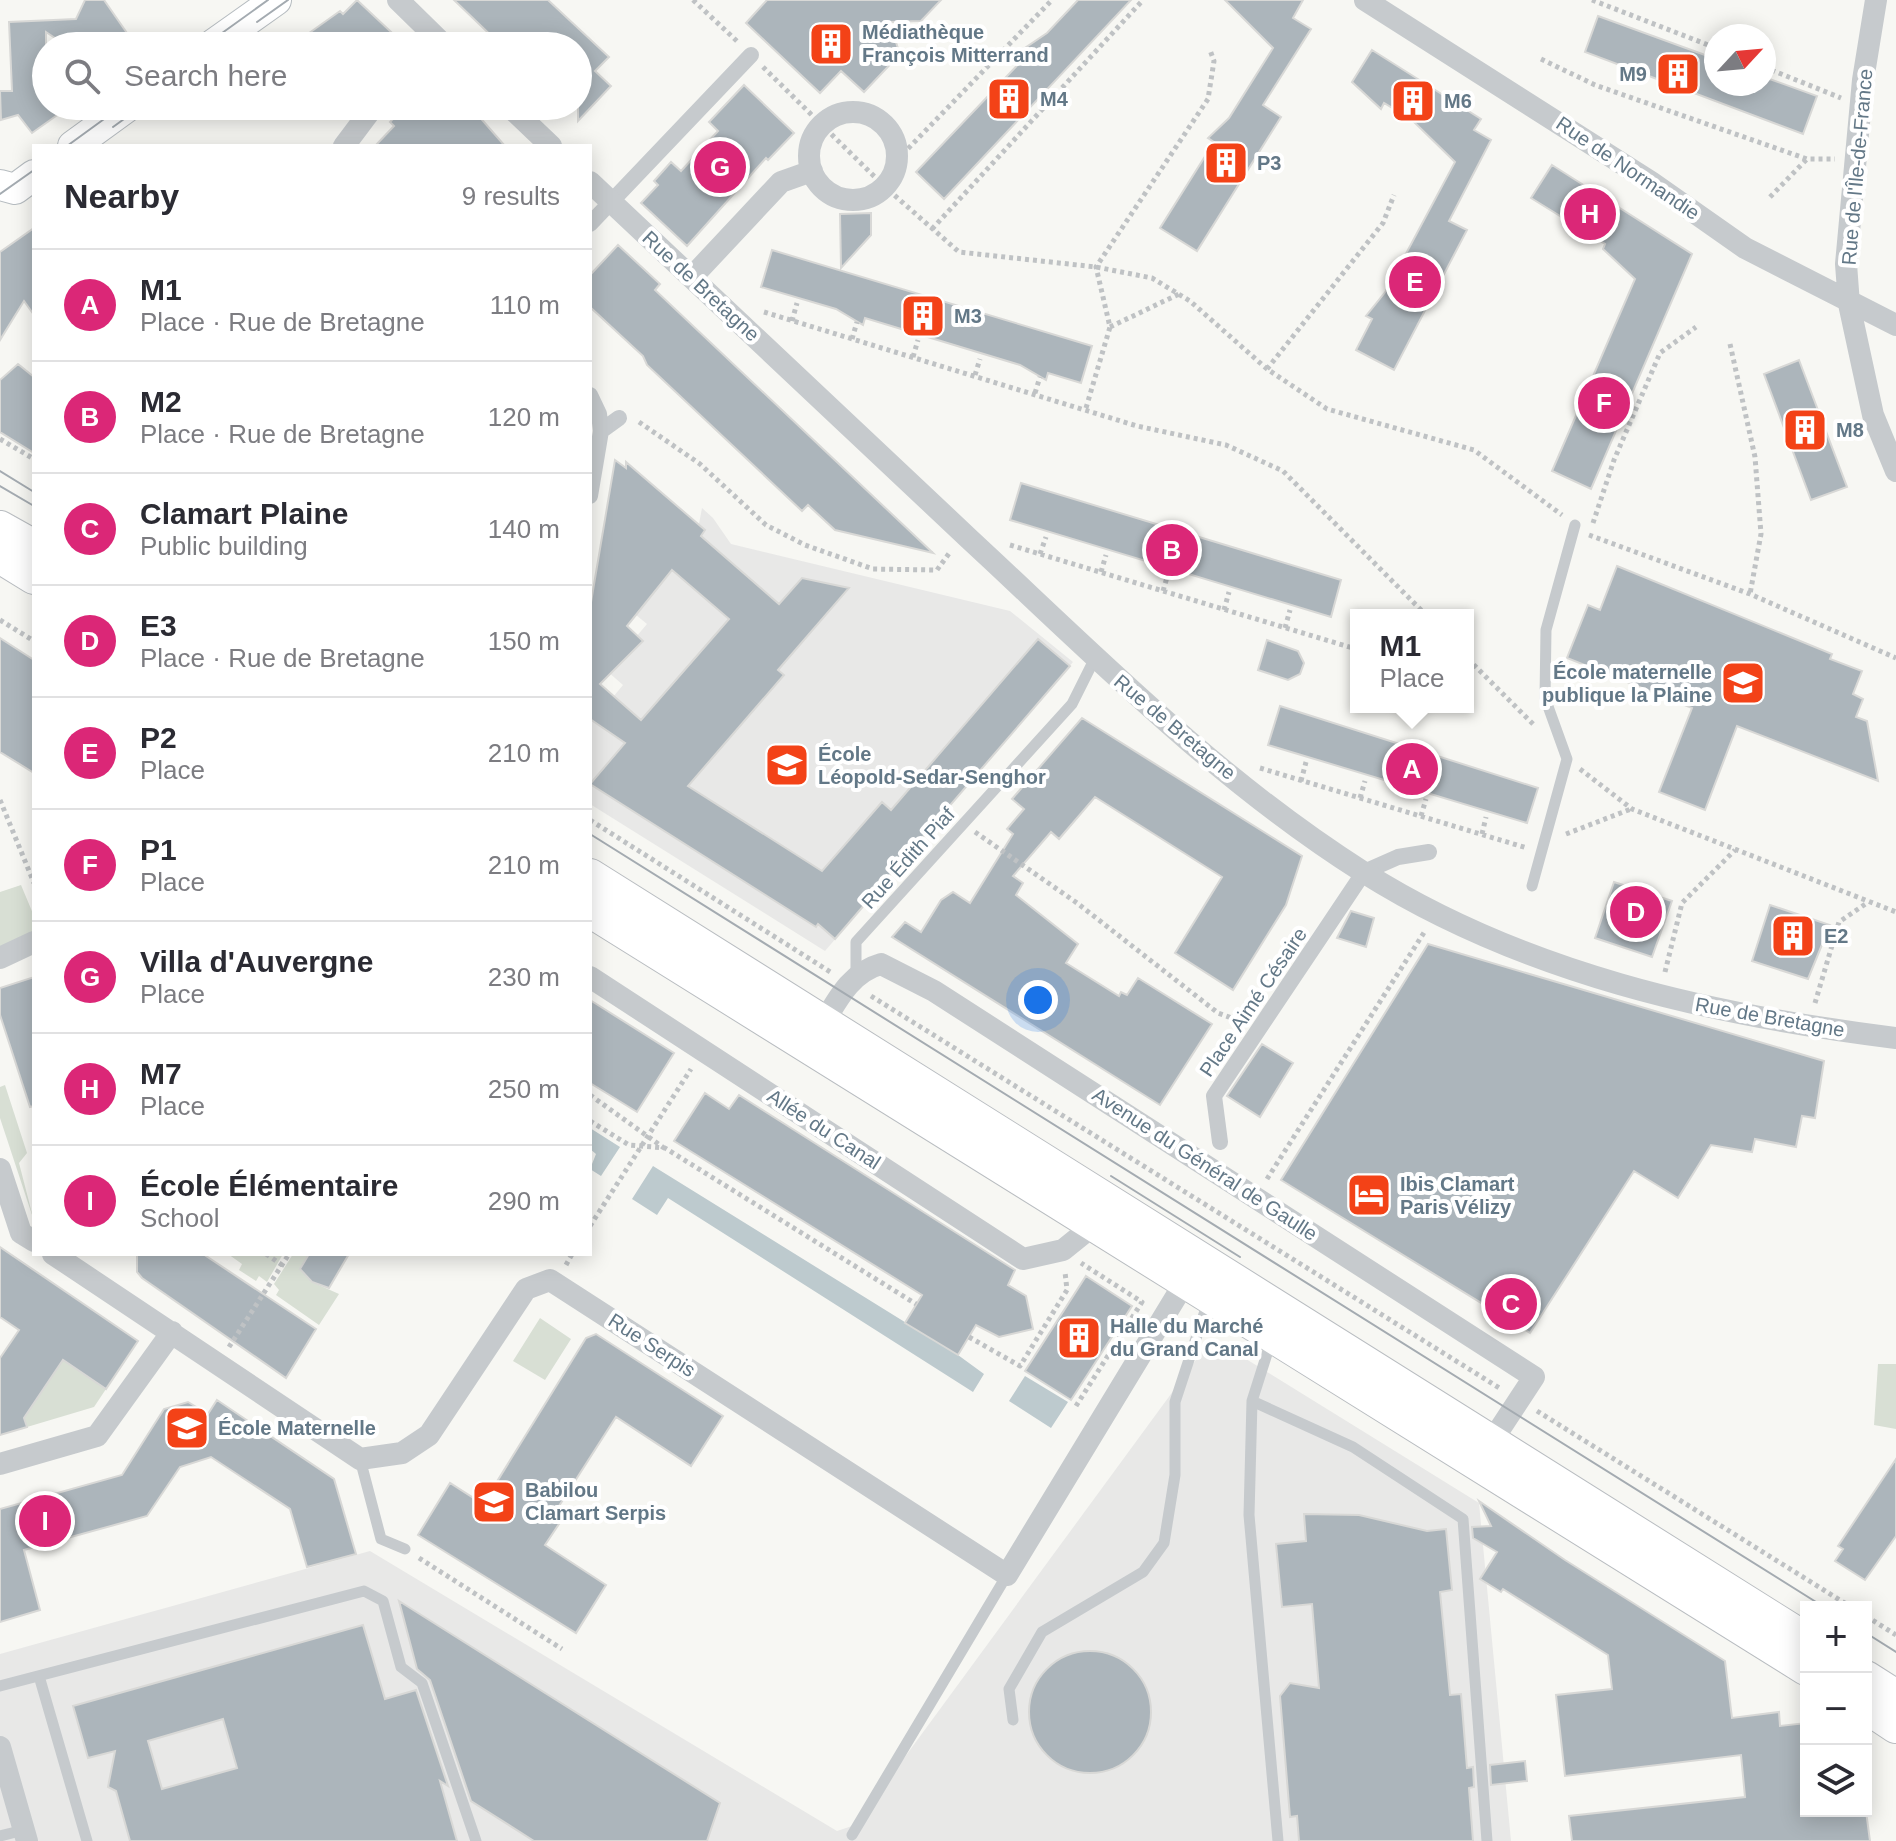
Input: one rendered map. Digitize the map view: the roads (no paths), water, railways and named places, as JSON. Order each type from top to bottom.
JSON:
[{"type":"main road","points":[[231,32],[276,0]]},
{"type":"main road","points":[[76,144],[109,120]]},
{"type":"main road","points":[[0,185],[15,189],[32,176]]},
{"type":"main road","points":[[0,528],[32,546]]},
{"type":"main road","points":[[0,556],[32,576]]},
{"type":"main road","points":[[592,877],[1094,1225],[1197,1290],[1273,1337],[1484,1454],[1800,1637]]},
{"type":"main road","points":[[592,911],[816,1035],[1484,1454],[1800,1664]]},
{"type":"main road","points":[[1872,1682],[1896,1697]]},
{"type":"main road","points":[[1872,1710],[1896,1726]]},
{"type":"street","points":[[398,0],[427,32]]},
{"type":"street","name":"Rue de Normandie","points":[[1365,0],[1651,182],[1745,248],[1849,304],[1896,325]]},
{"type":"street","name":"Rue de l'Île-de-France","points":[[1876,0],[1861,105],[1846,264],[1849,304],[1873,415],[1896,471]]},
{"type":"street","points":[[592,222],[751,55]]},
{"type":"street","points":[[851,112],[875,118],[892,135],[897,160],[885,187],[868,197],[843,199],[822,186],[812,171],[809,152],[812,140],[823,124],[851,112]]},
{"type":"street","points":[[346,144],[364,120]]},
{"type":"street","points":[[524,120],[549,144]]},
{"type":"street","points":[[692,277],[781,182],[812,171]]},
{"type":"street","name":"Rue de Bretagne","points":[[592,184],[1095,658],[1245,786],[1364,872],[1438,912],[1517,949],[1612,984],[1659,996],[1896,1038]]},
{"type":"street","points":[[592,399],[599,414],[601,431],[592,484]]},
{"type":"street","points":[[601,431],[619,418]]},
{"type":"street","points":[[1364,872],[1398,857],[1429,852]]},
{"type":"street","name":"Place Aimé Césaire","points":[[1220,1142],[1214,1096],[1364,872]]},
{"type":"street","points":[[0,958],[32,943]]},
{"type":"street","name":"Avenue du Général de Gaulle","points":[[852,980],[866,968],[881,964],[912,978],[1534,1377],[1484,1454]]},
{"type":"street","name":"Allée du Canal","points":[[592,978],[1023,1259],[1063,1251],[1094,1225]]},
{"type":"street","points":[[816,1035],[852,980]]},
{"type":"street","points":[[0,1169],[21,1233],[32,1240]]},
{"type":"street","points":[[56,1256],[360,1459]]},
{"type":"street","name":"Rue Serpis","points":[[360,1459],[402,1453],[429,1435],[526,1289],[550,1280],[1007,1575]]},
{"type":"street","points":[[1007,1575],[1197,1290]]},
{"type":"street","points":[[0,1464],[97,1436],[172,1332]]},
{"type":"street","points":[[0,1747],[6,1792],[25,1835]]},
{"type":"lane","points":[[1532,886],[1567,759],[1545,698],[1546,630],[1575,525]]},
{"type":"lane","name":"Rue Édith Piaf","points":[[852,980],[856,942],[1072,704],[1095,658]]},
{"type":"lane","points":[[1013,1720],[1009,1689],[1042,1632],[1143,1572],[1164,1543],[1175,1475],[1175,1402],[1197,1290]]},
{"type":"lane","points":[[1273,1337],[1252,1401],[1249,1515],[1278,1841]]},
{"type":"lane","points":[[1252,1401],[1353,1447],[1463,1519],[1487,1841]]},
{"type":"lane","points":[[360,1459],[381,1539],[405,1549]]},
{"type":"lane","points":[[852,1835],[1007,1575]]},
{"type":"lane","points":[[0,1686],[364,1591],[383,1601],[401,1667],[422,1683],[476,1841]]},
{"type":"lane","points":[[39,1676],[87,1841]]},
{"type":"lane","points":[[0,1836],[25,1835]]},
{"type":"tram line","points":[[223,32],[268,0]]},
{"type":"tram line","points":[[257,22],[288,0]]},
{"type":"tram line","points":[[70,144],[103,120]]},
{"type":"tram line","points":[[113,127],[123,120]]},
{"type":"tram line","points":[[0,194],[32,171]]},
{"type":"tram line","points":[[0,471],[32,491]]},
{"type":"tram line","points":[[0,486],[32,505]]},
{"type":"tram line","points":[[592,835],[1814,1601]]},
{"type":"tram line","points":[[1111,1176],[1240,1257]]},
{"type":"tram line","points":[[1872,1637],[1896,1652]]},
{"type":"place","name":"Médiathèque François Mitterrand","points":[[831,44]]},
{"type":"place","name":"M9","points":[[1678,74]]},
{"type":"place","name":"M4","points":[[1009,99]]},
{"type":"place","name":"M6","points":[[1413,101]]},
{"type":"place","name":"P3","points":[[1226,163]]},
{"type":"place","name":"Villa d'Auvergne","points":[[720,167]]},
{"type":"place","name":"M7","points":[[1590,214]]},
{"type":"place","name":"P2","points":[[1415,282]]},
{"type":"place","name":"M3","points":[[923,316]]},
{"type":"place","name":"P1","points":[[1604,403]]},
{"type":"place","name":"M8","points":[[1805,430]]},
{"type":"place","name":"M2","points":[[1172,550]]},
{"type":"place","name":"École maternelle publique la Plaine","points":[[1743,683]]},
{"type":"place","name":"École Léopold-Sedar-Senghor","points":[[787,765]]},
{"type":"place","name":"M1","points":[[1412,769]]},
{"type":"place","name":"E3","points":[[1636,912]]},
{"type":"place","name":"E2","points":[[1793,936]]},
{"type":"place","name":"Ibis Clamart Paris Vélizy","points":[[1369,1195]]},
{"type":"place","name":"Clamart Plaine","points":[[1511,1304]]},
{"type":"place","name":"Halle du Marché du Grand Canal","points":[[1079,1338]]},
{"type":"place","name":"École Maternelle","points":[[187,1428]]},
{"type":"place","name":"Babilou Clamart Serpis","points":[[494,1502]]},
{"type":"place","name":"École Élémentaire","points":[[45,1521]]}]
